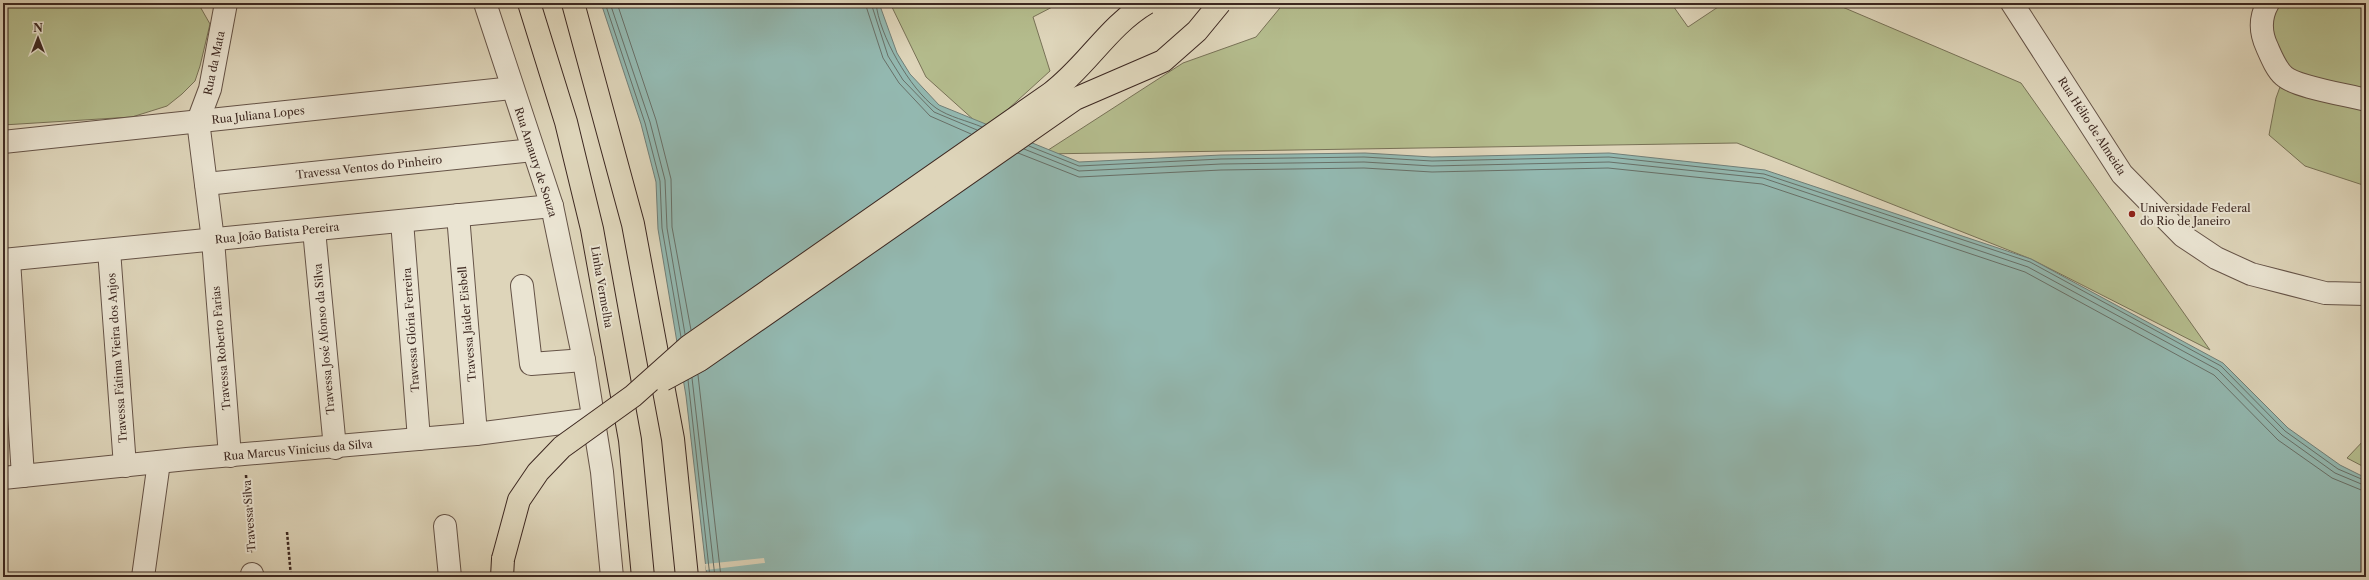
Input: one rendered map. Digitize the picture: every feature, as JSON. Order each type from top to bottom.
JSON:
[{"type":"highway","name":"Linha Vermelha","points":[[529,3],[566,122],[592,229],[630,440],[643,577]]},
{"type":"highway","points":[[573,3],[633,224],[672,439],[687,577]]},
{"type":"highway","points":[[502,577],[503,559],[512,519],[528,485],[562,447],[633,396],[689,346],[1052,93],[1076,72],[1119,22],[1147,3]]},
{"type":"highway","points":[[633,396],[700,360],[1075,99],[1163,61],[1197,31],[1220,3]]},
{"type":"street","name":"Rua da Mata","points":[[198,121],[210,88],[226,3]]},
{"type":"street","name":"Rua Amaury de Souza","points":[[485,3],[552,206],[584,360],[602,472],[612,577]]},
{"type":"street","name":"Rua Hélio de Almeida","points":[[2012,3],[2122,174],[2183,236],[2216,258],[2250,274],[2325,293],[2366,294]]},
{"type":"street","points":[[2268,3],[2261,24],[2262,37],[2271,57],[2284,76],[2300,83],[2366,100]]},
{"type":"street","name":"Rua Juliana Lopes","points":[[3,142],[512,88]]},
{"type":"street","name":"Travessa Roberto Farias","points":[[198,121],[238,456]]},
{"type":"street","name":"Travessa Ventos do Pinheiro","points":[[206,184],[533,150]]},
{"type":"street","name":"Rua João Batista Pereira","points":[[6,260],[552,206]]},
{"type":"street","name":"Travessa Jaider Eisbell","points":[[458,215],[476,434]]},
{"type":"street","name":"Travessa Glória Ferreira","points":[[402,221],[419,439]]},
{"type":"street","name":"Travessa José Afonso da Silva","points":[[314,230],[334,448]]},
{"type":"street","name":"Travessa Fátima Vieira dos Anjos","points":[[108,250],[125,466]]},
{"type":"street","points":[[6,260],[13,477]]},
{"type":"street","points":[[522,286],[531,364],[584,360]]},
{"type":"street","name":"Rua Marcus Vinícius da Silva","points":[[13,477],[159,462],[334,448],[476,434],[593,418]]},
{"type":"street","points":[[140,577],[159,462]]},
{"type":"street","points":[[445,526],[450,577]]},
{"type":"path","name":"Travessa Silva","points":[[238,456],[252,576]]},
{"type":"path","points":[[287,532],[291,577]]},
{"type":"green space","points":[[3,3],[198,3],[210,24],[195,81],[167,106],[132,117],[3,125]]},
{"type":"green space","points":[[890,3],[1060,3],[1033,17],[1050,71],[985,130],[926,77]]},
{"type":"green space","points":[[1284,3],[1671,3],[1688,27],[1724,3],[1833,3],[2021,83],[2210,350],[2031,259],[1737,143],[1042,154],[1183,63],[1256,37]]},
{"type":"green space","points":[[2268,3],[2366,3],[2366,186],[2305,166],[2269,135],[2276,98],[2284,76],[2264,10]]},
{"type":"green space","points":[[2366,438],[2366,468],[2347,458]]},
{"type":"water","points":[[601,3],[879,3],[897,53],[910,74],[939,105],[1079,162],[1221,155],[1365,153],[1432,157],[1609,153],[1765,170],[2031,259],[2223,363],[2288,428],[2340,465],[2366,478],[2366,577],[707,577],[686,396],[658,229],[656,182],[641,124]]},
{"type":"pier","points":[[764,558],[765,563],[706,570],[705,564]]},
{"type":"place","name":"Universidade Federal do Rio de Janeiro","points":[[2132,214]]}]
